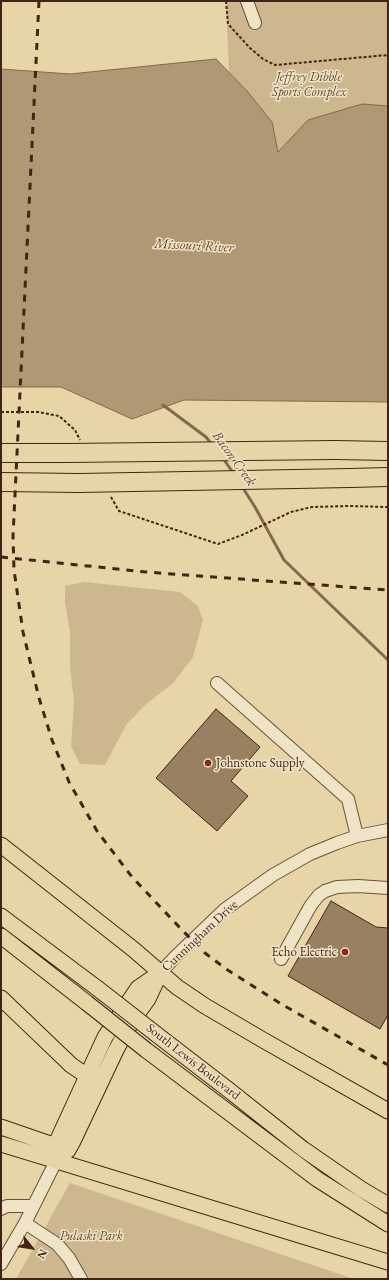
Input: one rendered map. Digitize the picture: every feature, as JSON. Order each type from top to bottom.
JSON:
[{"type":"highway","points":[[1,453],[336,450],[388,451]]},
{"type":"highway","points":[[1,482],[79,483],[388,477]]},
{"type":"main road","points":[[1,845],[133,949],[177,987],[205,1006],[388,1111]]},
{"type":"main road","name":"South Lewis Boulevard","points":[[1,916],[230,1090],[303,1149],[361,1189],[388,1205]]},
{"type":"main road","name":"South Lewis Boulevard","points":[[1,936],[146,1050],[317,1179],[388,1224]]},
{"type":"main road","points":[[56,1161],[87,1076],[105,1037],[138,988],[160,973]]},
{"type":"main road","name":"Cunningham Drive","points":[[62,1148],[104,1076],[132,1021],[148,999],[160,973]]},
{"type":"main road","points":[[1,998],[71,1066],[87,1076],[95,1078],[104,1076]]},
{"type":"main road","points":[[1,1127],[62,1148]]},
{"type":"main road","points":[[1,1144],[388,1262]]},
{"type":"street","points":[[247,1],[256,23]]},
{"type":"street","points":[[217,682],[348,799],[357,836]]},
{"type":"street","name":"Cunningham Drive","points":[[160,973],[224,910],[273,875],[310,854],[337,843],[357,836],[388,830]]},
{"type":"street","points":[[280,959],[311,905],[319,895],[325,891],[337,887],[358,886],[388,888]]},
{"type":"street","points":[[1,1264],[25,1223],[56,1161]]},
{"type":"street","points":[[1,1209],[7,1206],[33,1206]]},
{"type":"street","points":[[25,1223],[56,1244],[69,1258],[81,1279]]},
{"type":"path","points":[[226,1],[228,24],[250,48],[263,59],[275,65],[388,55]]},
{"type":"path","points":[[242,535],[291,512],[312,507],[388,507]]},
{"type":"green space","name":"Jeffrey Dibble Sports Complex","points":[[226,1],[388,1],[388,176],[233,167]]},
{"type":"green space","points":[[84,582],[180,592],[198,606],[203,620],[193,657],[173,683],[145,705],[126,725],[105,765],[80,764],[71,746],[74,702],[70,667],[70,632],[65,603],[65,586]]},
{"type":"green space","name":"Pulaski Park","points":[[70,1183],[354,1279],[16,1279]]},
{"type":"water","name":"Missouri River","points":[[216,59],[247,91],[272,122],[278,152],[308,120],[362,104],[388,106],[388,402],[184,400],[132,419],[61,387],[1,387],[1,69],[70,74]]},
{"type":"building","name":"Johnstone Supply","points":[[216,709],[260,747],[231,781],[248,796],[217,831],[156,778]]},
{"type":"building","name":"Echo Electric","points":[[331,901],[376,927],[388,928],[388,1015],[380,1029],[288,976]]},
{"type":"waterway","name":"Bacon Creek","points":[[163,405],[206,437],[212,445]]},
{"type":"waterway","name":"Bacon Creek","points":[[222,457],[234,474]]},
{"type":"waterway","name":"Bacon Creek","points":[[241,485],[255,507],[284,560],[388,660]]},
{"type":"railway","points":[[39,1],[13,536],[14,570],[23,632],[39,698],[52,740],[69,782],[97,831],[132,877],[205,953],[226,969],[283,1005],[388,1065]]},
{"type":"railway","points":[[1,557],[146,572],[388,590]]},
{"type":"place","name":"Johnstone Supply","points":[[208,763]]},
{"type":"place","name":"Echo Electric","points":[[345,952]]}]
